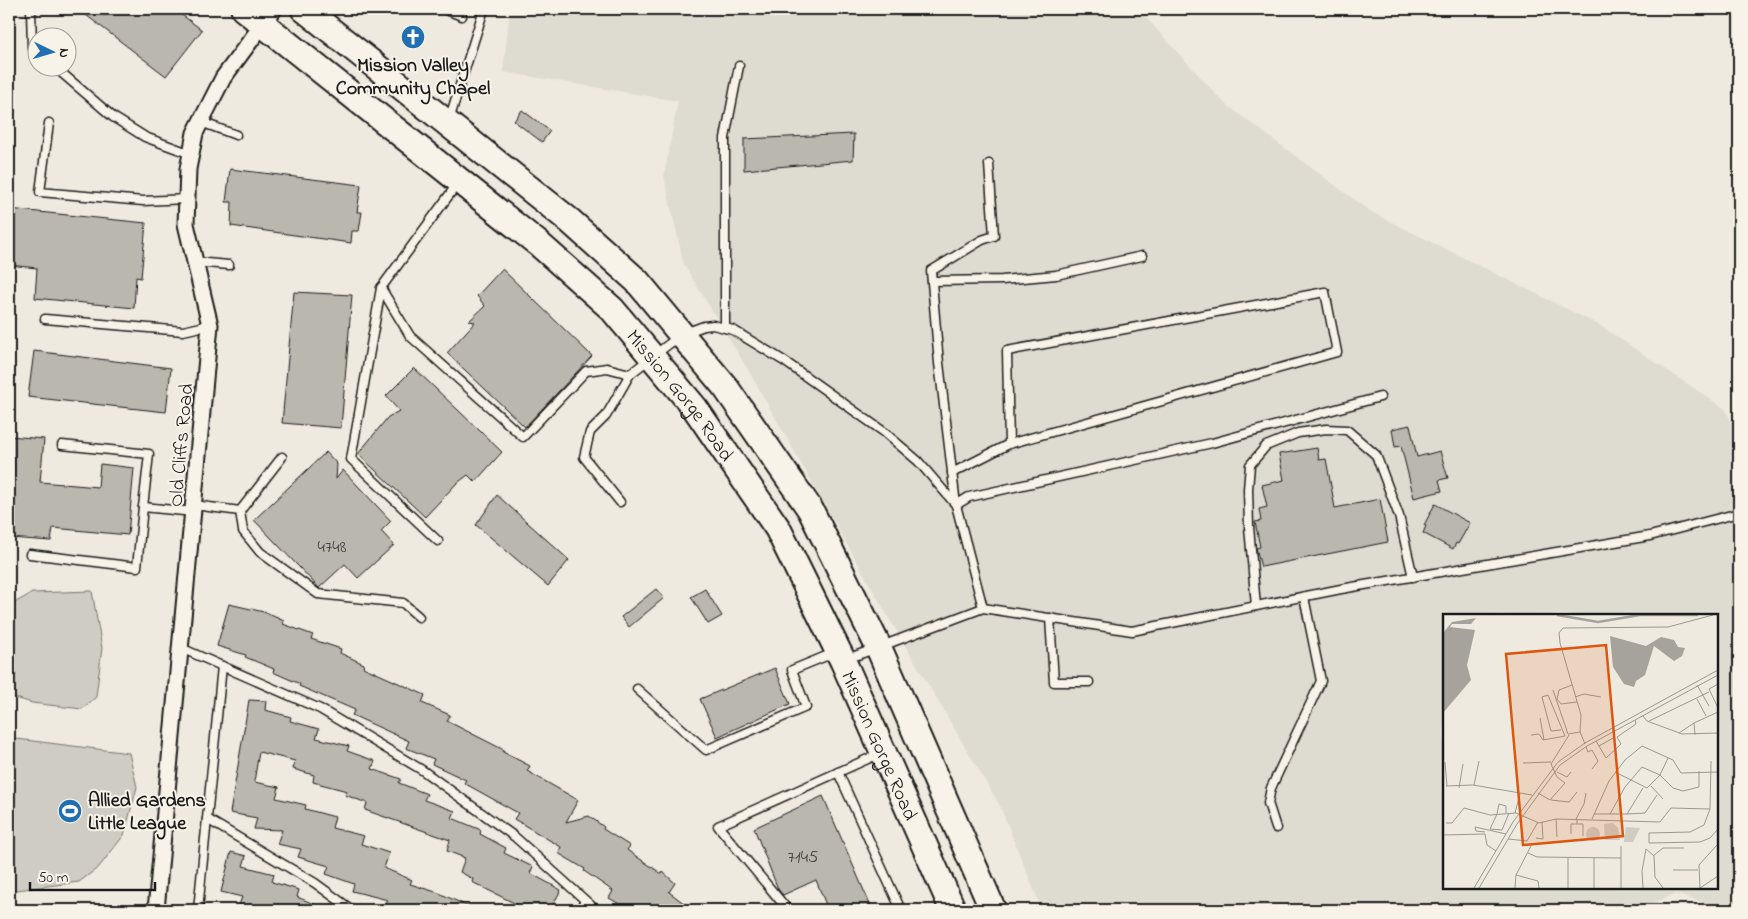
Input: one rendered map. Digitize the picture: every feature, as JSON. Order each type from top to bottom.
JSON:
[{"type":"main road","name":"Mission Gorge Road","points":[[304,9],[570,221],[637,282],[726,388],[810,509],[878,646],[993,910]]},
{"type":"main road","name":"Mission Gorge Road","points":[[260,14],[459,182],[540,245],[612,309],[695,408],[778,529],[840,656],[883,752],[949,909]]},
{"type":"street","name":"Old Cliffs Road","points":[[156,910],[210,325],[186,224],[191,154],[201,122],[223,78],[260,14]]},
{"type":"lane","points":[[31,9],[32,28]]},
{"type":"lane","points":[[444,9],[462,16]]},
{"type":"lane","points":[[448,125],[467,69],[484,9]]},
{"type":"lane","points":[[725,328],[725,138],[739,66]]},
{"type":"lane","points":[[68,78],[113,117],[145,137],[191,154]]},
{"type":"lane","points":[[201,122],[236,135]]},
{"type":"lane","points":[[49,123],[40,192],[143,200],[187,199]]},
{"type":"lane","points":[[983,608],[956,504],[939,363],[931,271],[982,240],[994,236],[989,164]]},
{"type":"lane","points":[[438,541],[351,459],[381,288],[459,182]]},
{"type":"lane","points":[[932,280],[1002,280],[1056,275],[1142,256]]},
{"type":"lane","points":[[195,262],[229,265]]},
{"type":"lane","points":[[381,288],[410,336],[523,437],[586,371],[607,368],[630,374]]},
{"type":"lane","points":[[952,473],[1009,444],[1337,352],[1325,292],[1007,351],[1009,444]]},
{"type":"lane","points":[[45,319],[183,331],[210,325]]},
{"type":"lane","points":[[620,502],[584,457],[590,432],[606,416],[630,374],[682,334],[704,326],[732,330],[784,362],[884,432],[918,461],[956,504]]},
{"type":"lane","points":[[956,504],[969,497],[1212,443],[1380,397]]},
{"type":"lane","points":[[1256,606],[1249,517],[1250,465],[1266,446],[1298,433],[1326,429],[1347,430],[1376,455],[1399,516],[1413,577]]},
{"type":"lane","points":[[30,554],[137,566],[149,454],[62,445]]},
{"type":"lane","points":[[282,457],[240,511],[243,532],[260,552],[318,594],[402,603],[419,617]]},
{"type":"lane","points":[[143,507],[240,511]]},
{"type":"lane","points":[[637,689],[706,750],[806,707],[792,670],[878,646],[983,608],[1132,631],[1413,577],[1650,536],[1739,513]]},
{"type":"lane","points":[[1276,828],[1268,803],[1271,788],[1321,681],[1304,597]]},
{"type":"lane","points":[[1050,618],[1054,682],[1088,682]]},
{"type":"lane","points":[[181,648],[320,709],[422,770],[515,837],[596,910]]},
{"type":"lane","points":[[198,910],[222,666]]},
{"type":"lane","points":[[788,910],[718,826],[883,752]]},
{"type":"lane","points":[[838,772],[901,910]]},
{"type":"lane","points":[[207,819],[315,883],[352,910]]},
{"type":"lane","points":[[578,910],[585,901]]},
{"type":"shaded area","points":[[510,9],[1138,9],[1224,103],[1371,212],[1601,326],[1725,409],[1739,436],[1739,910],[1728,910],[1675,894],[1636,910],[1042,910],[1000,806],[886,613],[747,368],[684,265],[664,176],[678,101],[503,72]]},
{"type":"shaded area","points":[[92,591],[102,648],[96,697],[82,709],[32,703],[9,696],[9,606],[32,593]]},
{"type":"shaded area","name":"Allied Gardens Little League","points":[[9,738],[129,753],[137,787],[124,835],[99,867],[79,882],[9,891]]},
{"type":"building","points":[[78,9],[174,9],[202,30],[166,76]]},
{"type":"building","points":[[522,110],[550,131],[542,142],[514,121]]},
{"type":"building","points":[[854,134],[853,160],[744,170],[744,139]]},
{"type":"building","points":[[230,169],[361,185],[357,212],[362,212],[359,231],[352,231],[351,243],[231,226],[232,202],[226,202]]},
{"type":"building","points":[[9,209],[146,223],[141,278],[136,277],[134,308],[35,298],[37,268],[9,265]]},
{"type":"building","points":[[502,269],[592,356],[525,427],[447,353],[475,322],[469,321],[485,306],[477,296]]},
{"type":"building","points":[[294,292],[352,295],[341,428],[282,423]]},
{"type":"building","points":[[34,351],[171,368],[166,412],[28,397]]},
{"type":"building","points":[[414,368],[502,452],[475,482],[468,475],[456,484],[425,517],[358,454],[388,417],[399,411],[386,396]]},
{"type":"building","points":[[1410,425],[1417,457],[1440,451],[1448,478],[1439,480],[1442,491],[1414,498],[1401,446],[1395,447],[1392,429]]},
{"type":"building","points":[[9,436],[44,439],[40,482],[98,487],[100,464],[134,468],[128,535],[53,528],[51,541],[9,538]]},
{"type":"building","points":[[1317,448],[1319,460],[1326,459],[1335,508],[1380,499],[1388,542],[1261,567],[1256,548],[1260,547],[1255,522],[1261,521],[1259,509],[1267,507],[1262,485],[1284,480],[1279,454]]},
{"type":"building","points":[[326,452],[337,464],[336,479],[343,470],[391,521],[381,531],[394,545],[358,578],[345,564],[319,588],[254,520]]},
{"type":"building","points":[[497,495],[569,560],[548,586],[476,525]]},
{"type":"building","points":[[1435,504],[1470,523],[1453,549],[1423,533],[1426,526],[1424,525]]},
{"type":"building","points":[[656,589],[664,598],[629,627],[621,617]]},
{"type":"building","points":[[705,589],[722,616],[708,624],[691,597]]},
{"type":"building","points":[[229,604],[264,612],[284,621],[283,624],[313,635],[311,639],[341,649],[340,653],[364,664],[363,667],[425,695],[422,703],[450,715],[447,721],[504,750],[503,752],[530,766],[527,771],[578,800],[566,822],[589,816],[604,827],[603,829],[630,846],[627,850],[662,874],[663,872],[675,883],[669,892],[693,910],[630,910],[609,898],[613,891],[584,871],[585,869],[558,853],[561,847],[514,819],[518,813],[464,783],[466,780],[432,764],[434,759],[406,748],[409,741],[352,715],[355,710],[299,686],[300,684],[273,672],[274,669],[245,657],[246,655],[217,646]]},
{"type":"building","points":[[775,668],[790,704],[717,737],[700,699]]},
{"type":"building","points":[[249,700],[266,701],[265,710],[291,717],[290,721],[319,729],[316,738],[349,746],[347,751],[375,761],[372,769],[401,779],[399,783],[427,794],[424,800],[455,811],[452,818],[481,830],[480,834],[506,848],[504,853],[533,867],[530,873],[561,890],[550,910],[528,910],[472,882],[473,879],[460,872],[465,858],[447,851],[450,840],[365,810],[367,803],[345,795],[347,791],[313,782],[314,775],[293,769],[295,761],[259,752],[254,782],[279,787],[276,798],[306,805],[305,809],[335,817],[332,828],[364,836],[361,844],[389,853],[384,868],[412,880],[410,884],[439,893],[476,910],[383,910],[388,900],[352,891],[354,884],[326,874],[329,866],[298,857],[301,849],[277,844],[282,830],[254,829],[257,818],[230,813]]},
{"type":"building","points":[[823,796],[873,910],[828,910],[816,880],[783,895],[778,889],[754,828]]},
{"type":"building","points":[[231,852],[246,856],[243,866],[274,874],[272,882],[299,890],[297,897],[329,910],[246,910],[238,908],[242,897],[221,892]]},
{"type":"place","name":"Mission Valley Community Chapel","points":[[413,37]]},
{"type":"place","name":"Allied Gardens Little League","points":[[70,811]]}]
